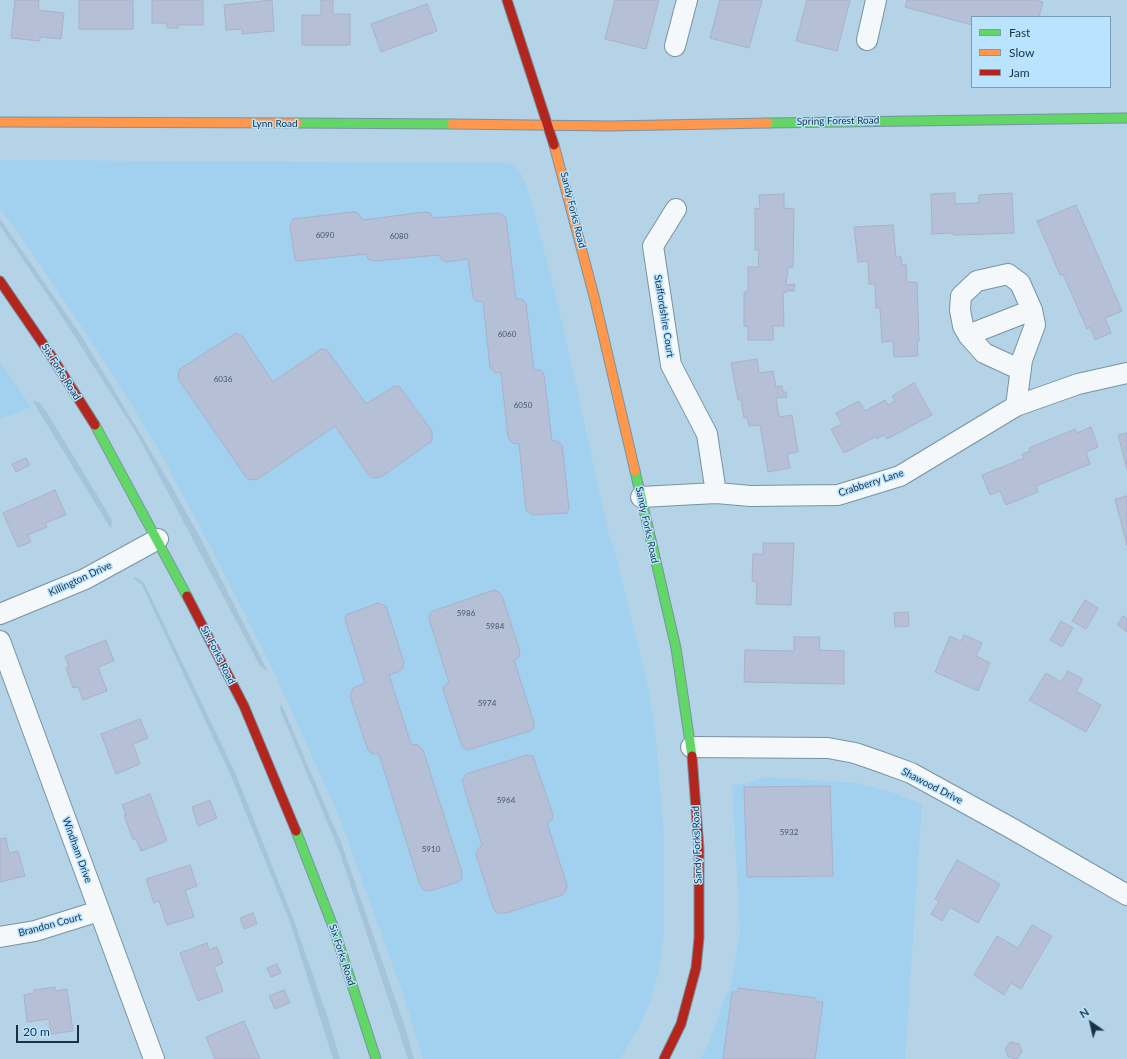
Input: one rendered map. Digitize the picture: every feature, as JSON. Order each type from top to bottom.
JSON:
[{"type":"main road","name":"Sandy Forks Road","points":[[507,0],[549,125],[596,300],[676,648],[691,747],[699,848],[699,938],[696,968],[682,1024],[664,1059]]},
{"type":"main road","name":"Spring Forest Road","points":[[549,125],[609,126],[953,119],[1127,118]]},
{"type":"main road","name":"Lynn Road","points":[[0,122],[549,125]]},
{"type":"main road","name":"Six Forks Road","points":[[0,281],[50,354],[106,443],[158,539],[244,706],[279,786],[334,930],[376,1059]]},
{"type":"street","points":[[675,46],[687,0]]},
{"type":"street","points":[[868,40],[876,0]]},
{"type":"street","name":"Staffordshire Court","points":[[676,209],[653,246],[671,365],[708,434],[716,493]]},
{"type":"street","points":[[1016,406],[1021,370],[1022,360],[1035,325],[1032,310],[1020,284],[1008,274],[976,281],[961,296],[960,310],[963,326],[968,335],[984,353],[1021,370]]},
{"type":"street","points":[[968,335],[1032,310]]},
{"type":"street","name":"Crabberry Lane","points":[[641,497],[716,493],[751,496],[838,495],[900,476],[1016,406],[1078,384],[1127,373]]},
{"type":"street","name":"Killington Drive","points":[[0,614],[85,579],[158,539]]},
{"type":"street","name":"Windham Drive","points":[[0,641],[154,1059]]},
{"type":"street","name":"Shawood Drive","points":[[691,747],[828,748],[855,753],[911,773],[1011,828],[1127,895]]},
{"type":"street","name":"Brandon Court","points":[[0,937],[35,931],[99,911]]},
{"type":"shaded area","points":[[0,160],[509,163],[519,170],[526,184],[534,211],[563,326],[609,536],[614,547],[647,682],[655,729],[664,833],[664,935],[658,974],[651,1000],[639,1027],[620,1059],[423,1059],[403,994],[338,814],[274,672],[211,547],[154,441],[94,345],[24,241],[0,209]]},
{"type":"shaded area","points":[[0,219],[82,337],[171,485],[203,543],[268,672],[260,666],[137,434],[57,309],[0,226]]},
{"type":"shaded area","points":[[0,361],[31,407],[0,419]]},
{"type":"shaded area","points":[[32,400],[40,403],[46,411],[112,520],[111,529]]},
{"type":"shaded area","points":[[136,577],[144,583],[235,772],[294,921],[328,1018],[340,1059],[333,1059],[290,922],[231,776],[142,585],[133,578]]},
{"type":"shaded area","points":[[281,703],[342,845],[406,1030],[414,1059],[408,1059],[340,853],[280,709]]},
{"type":"shaded area","points":[[766,777],[858,783],[891,792],[922,804],[905,1059],[701,1059],[731,984],[740,931],[732,785],[743,784]]},
{"type":"building","points":[[15,0],[39,0],[38,10],[64,13],[61,39],[40,37],[40,41],[11,38]]},
{"type":"building","points":[[79,0],[133,0],[133,29],[79,29]]},
{"type":"building","points":[[152,0],[203,0],[203,25],[178,25],[178,28],[167,28],[167,23],[152,23]]},
{"type":"building","points":[[272,0],[274,31],[242,34],[242,29],[226,30],[224,5]]},
{"type":"building","points":[[321,0],[333,0],[333,14],[350,14],[350,45],[302,45],[302,15],[321,15]]},
{"type":"building","points":[[615,0],[659,0],[646,49],[605,39]]},
{"type":"building","points":[[720,0],[762,0],[749,48],[710,38]]},
{"type":"building","points":[[807,0],[850,0],[837,51],[796,41]]},
{"type":"building","points":[[907,0],[1035,0],[1043,2],[1039,16],[971,16],[971,25],[905,7]]},
{"type":"building","points":[[427,4],[437,31],[381,52],[371,24]]},
{"type":"building","points":[[955,193],[955,204],[979,203],[979,195],[1012,193],[1014,233],[959,235],[953,235],[953,233],[932,234],[931,194]]},
{"type":"building","points":[[784,194],[784,208],[794,209],[793,267],[788,268],[786,285],[795,284],[794,291],[787,290],[787,292],[783,293],[784,326],[773,326],[773,340],[748,340],[748,327],[744,326],[744,293],[748,290],[748,267],[758,267],[759,250],[755,250],[755,208],[760,209],[759,195]]},
{"type":"building","points":[[1076,205],[1122,311],[1105,318],[1111,333],[1095,340],[1090,327],[1087,329],[1063,274],[1060,275],[1037,221]]},
{"type":"building","points":[[353,212],[358,213],[363,220],[425,212],[430,213],[433,218],[499,213],[506,217],[516,299],[522,299],[526,304],[534,370],[541,370],[544,375],[552,441],[558,441],[562,445],[569,508],[567,513],[533,515],[526,510],[519,444],[512,443],[508,437],[501,373],[494,372],[490,367],[483,302],[476,301],[473,297],[468,259],[446,262],[441,259],[439,255],[374,261],[368,259],[366,254],[298,261],[295,260],[290,226],[293,219]]},
{"type":"building","points":[[893,225],[896,257],[901,257],[902,265],[906,264],[907,282],[917,282],[919,341],[917,341],[918,356],[894,357],[893,341],[882,342],[880,308],[876,308],[875,284],[869,284],[868,261],[858,262],[854,227]]},
{"type":"building","points":[[236,333],[243,337],[273,382],[321,349],[327,350],[366,404],[395,386],[399,386],[432,431],[432,441],[381,477],[373,478],[369,475],[335,426],[258,479],[250,480],[246,477],[179,380],[178,374],[180,369]]},
{"type":"building","points":[[757,359],[759,373],[773,371],[776,387],[782,386],[783,392],[786,392],[787,397],[776,398],[779,417],[792,415],[798,452],[787,454],[790,468],[768,472],[760,425],[749,426],[747,417],[744,418],[741,400],[738,400],[731,363]]},
{"type":"building","points":[[914,383],[932,415],[887,439],[884,435],[877,439],[877,436],[844,453],[831,429],[842,424],[836,413],[859,401],[865,411],[885,400],[888,405],[895,401],[892,396]]},
{"type":"building","points":[[1091,427],[1098,447],[1086,452],[1090,464],[1036,486],[1038,492],[1006,505],[1000,491],[990,495],[982,475],[1024,458],[1022,454],[1030,451],[1029,448],[1075,429],[1077,433]]},
{"type":"building","points":[[1127,433],[1127,469],[1118,435]]},
{"type":"building","points":[[26,458],[30,465],[16,472],[12,464]]},
{"type":"building","points":[[55,490],[66,515],[45,523],[47,527],[28,535],[31,542],[18,547],[3,513]]},
{"type":"building","points":[[1127,496],[1127,545],[1115,499]]},
{"type":"building","points":[[763,543],[794,543],[791,605],[756,604],[757,582],[752,581],[753,554],[763,554]]},
{"type":"building","points":[[494,590],[502,596],[520,651],[519,657],[514,660],[534,723],[534,728],[530,731],[467,750],[462,746],[443,689],[449,682],[429,619],[430,614],[433,611]]},
{"type":"building","points":[[1085,600],[1098,608],[1086,629],[1072,621]]},
{"type":"building","points":[[378,603],[386,606],[404,663],[402,669],[389,675],[411,744],[418,745],[423,750],[462,872],[462,878],[458,882],[430,891],[424,890],[420,885],[379,754],[373,754],[368,750],[350,696],[353,688],[365,683],[345,619],[346,615]]},
{"type":"building","points":[[908,612],[909,626],[895,627],[894,613]]},
{"type":"building","points":[[1123,616],[1127,619],[1127,632],[1117,625]]},
{"type":"building","points":[[1061,621],[1073,628],[1062,647],[1050,640]]},
{"type":"building","points":[[964,635],[982,643],[976,656],[990,663],[978,691],[935,672],[950,636],[961,641]]},
{"type":"building","points":[[794,637],[820,637],[819,650],[844,651],[844,684],[744,682],[745,650],[794,651]]},
{"type":"building","points":[[106,640],[114,661],[98,667],[107,691],[83,700],[78,687],[73,688],[66,668],[69,667],[65,656]]},
{"type":"building","points":[[1068,671],[1083,679],[1076,691],[1101,705],[1086,732],[1029,700],[1046,673],[1061,682]]},
{"type":"building","points":[[140,719],[148,738],[133,744],[140,764],[116,774],[101,734]]},
{"type":"building","points":[[527,755],[533,756],[553,815],[552,820],[547,823],[567,885],[566,891],[562,895],[506,913],[497,913],[494,910],[476,855],[478,849],[482,845],[462,781],[466,774]]},
{"type":"building","points":[[830,786],[833,876],[747,877],[744,787]]},
{"type":"building","points":[[150,794],[167,841],[141,851],[136,839],[133,840],[122,805]]},
{"type":"building","points":[[210,800],[217,818],[198,826],[192,807]]},
{"type":"building","points":[[6,838],[9,853],[18,851],[25,876],[0,882],[0,839]]},
{"type":"building","points":[[957,860],[1000,884],[978,923],[950,907],[942,921],[931,914],[939,901],[935,899]]},
{"type":"building","points":[[190,865],[197,886],[185,890],[194,917],[167,925],[159,901],[154,903],[146,879]]},
{"type":"building","points":[[253,913],[257,924],[244,929],[240,918]]},
{"type":"building","points":[[1032,925],[1052,936],[1021,989],[1011,983],[1004,995],[974,975],[997,936],[1018,948]]},
{"type":"building","points":[[207,943],[209,950],[217,947],[223,963],[214,967],[223,991],[198,1001],[180,953]]},
{"type":"building","points":[[277,964],[281,973],[271,977],[267,968]]},
{"type":"building","points":[[55,987],[55,991],[67,989],[73,1031],[51,1034],[49,1019],[27,1022],[24,995],[34,993],[34,990]]},
{"type":"building","points":[[738,988],[816,998],[816,1002],[823,1002],[815,1059],[723,1059],[732,992],[738,992]]},
{"type":"building","points":[[284,990],[290,1003],[275,1009],[269,996]]},
{"type":"building","points":[[244,1021],[260,1059],[215,1059],[206,1037]]},
{"type":"building","points":[[1010,1042],[1019,1044],[1022,1052],[1017,1059],[1008,1057],[1005,1049]]},
{"type":"traffic: fast","points":[[768,123],[1127,118]]},
{"type":"traffic: fast","points":[[297,123],[452,124]]},
{"type":"traffic: fast","points":[[95,425],[187,596]]},
{"type":"traffic: fast","points":[[635,471],[676,648],[692,756]]},
{"type":"traffic: fast","points":[[296,831],[334,929],[376,1059]]},
{"type":"traffic: slow","points":[[0,122],[297,123]]},
{"type":"traffic: slow","points":[[452,124],[609,126],[768,123]]},
{"type":"traffic: slow","points":[[554,145],[595,300],[635,471]]},
{"type":"traffic: jam","points":[[507,0],[554,145]]},
{"type":"traffic: jam","points":[[0,281],[50,354],[95,425]]},
{"type":"traffic: jam","points":[[187,596],[244,706],[296,831]]},
{"type":"traffic: jam","points":[[664,1059],[681,1024],[696,968],[699,938],[699,848],[692,756]]}]
